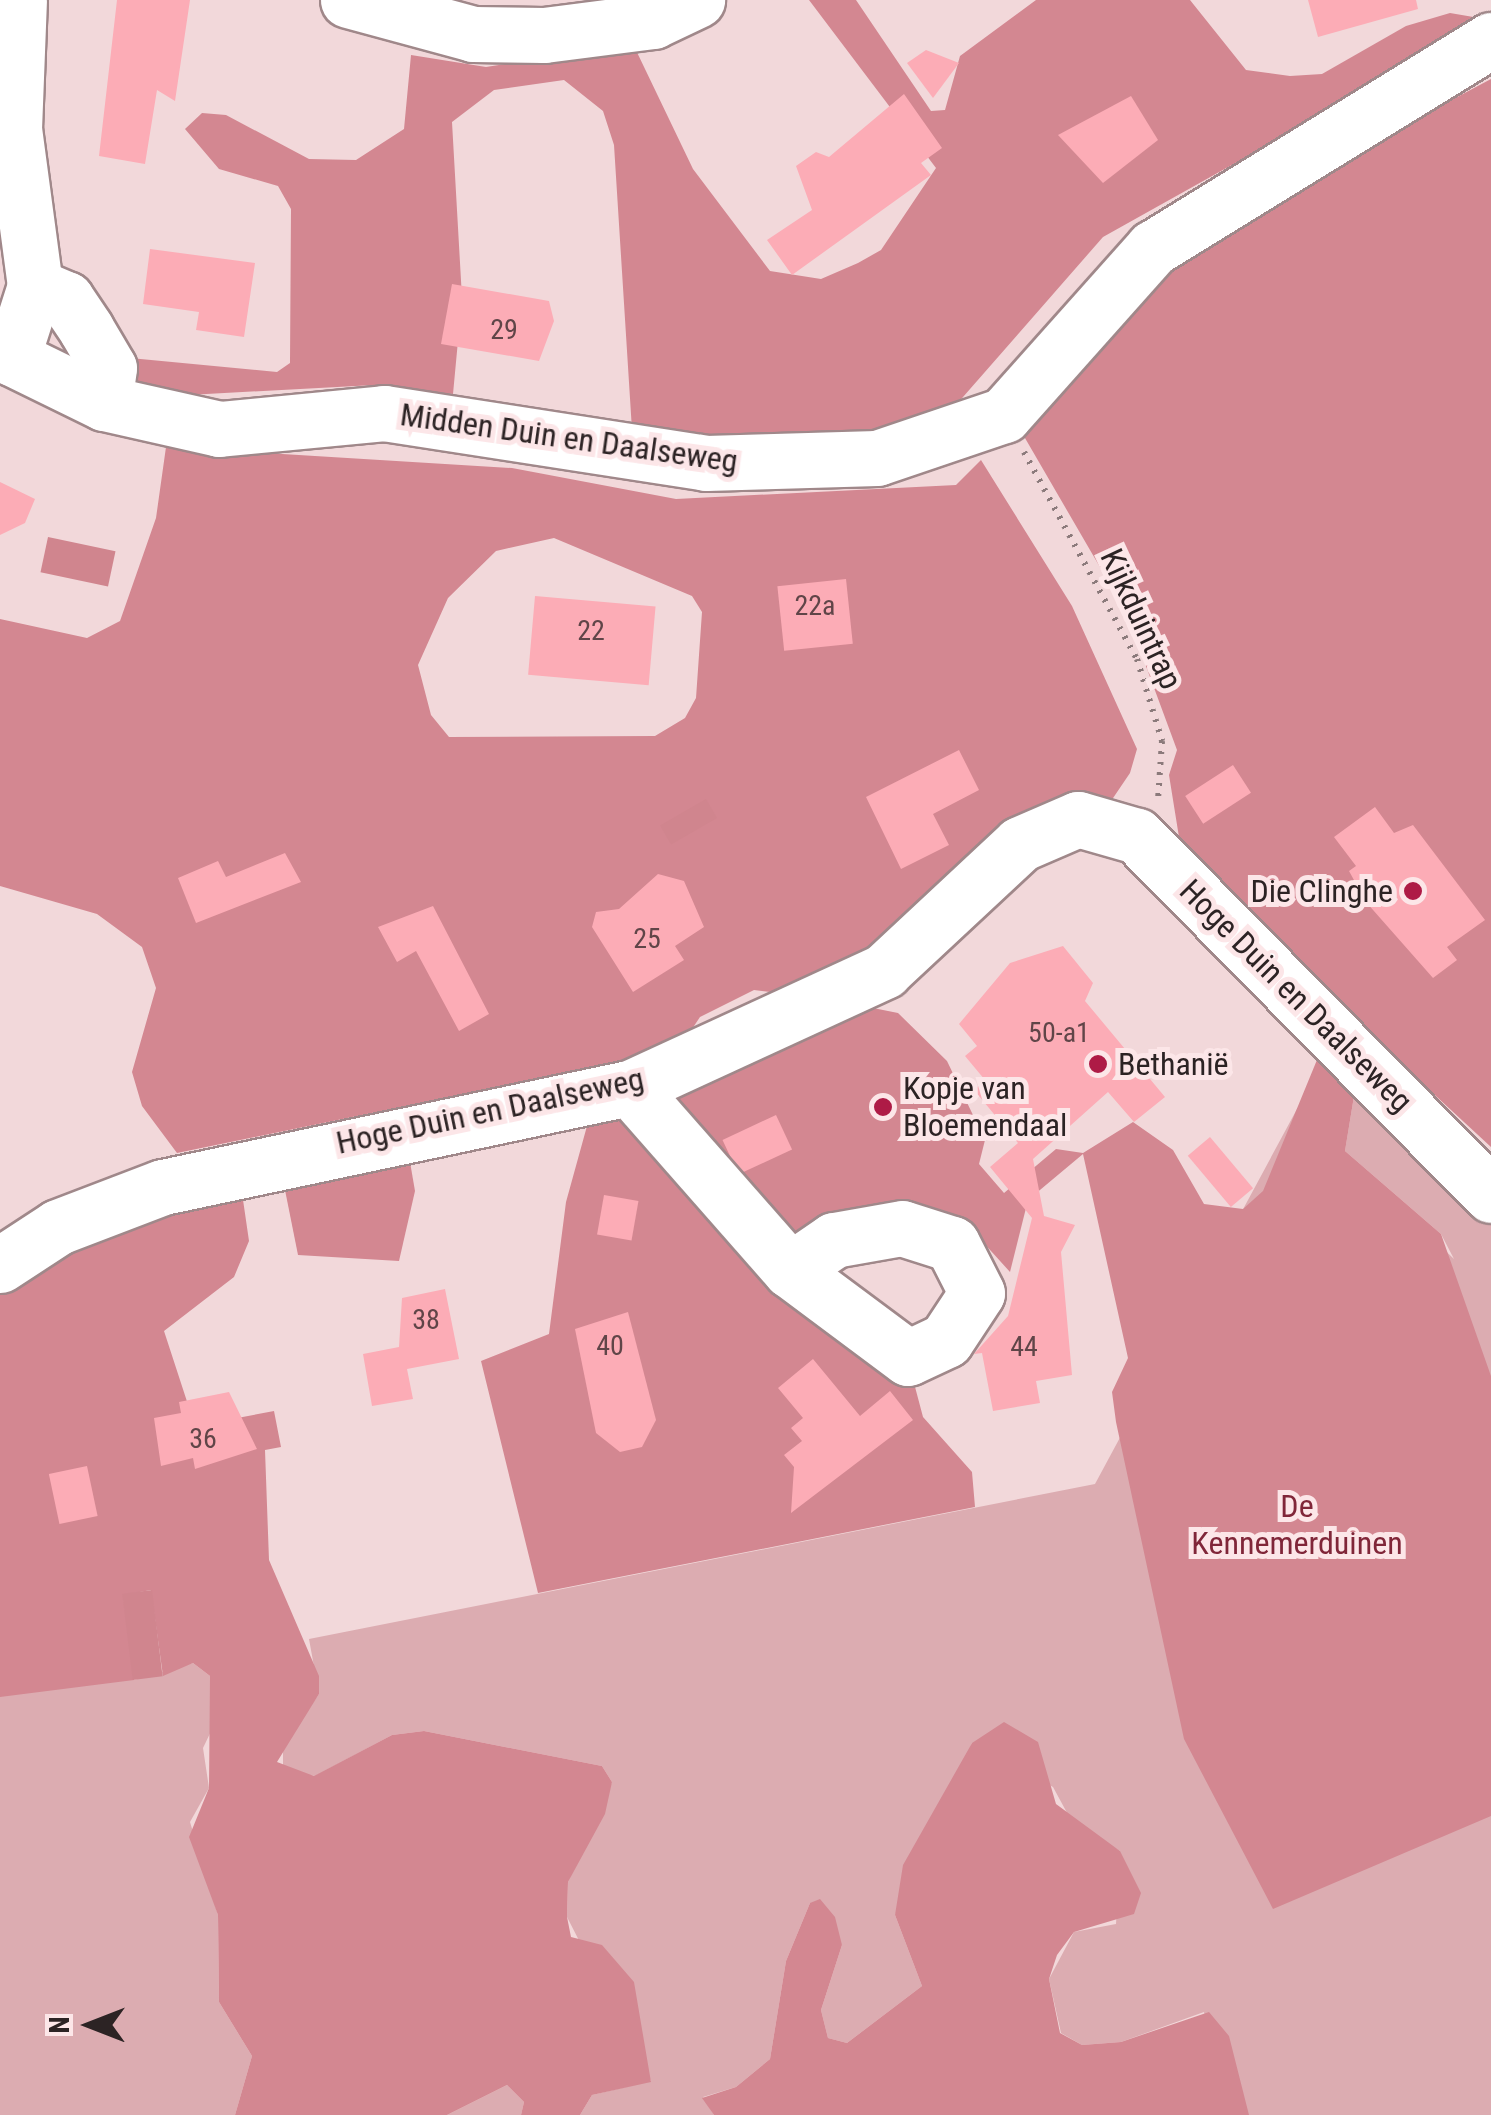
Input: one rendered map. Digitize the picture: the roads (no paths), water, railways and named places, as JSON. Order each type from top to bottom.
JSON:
[{"type":"street","points":[[6,355],[36,286],[14,129],[20,0]]},
{"type":"street","points":[[348,0],[400,21],[526,35],[653,21],[697,0]]},
{"type":"street","name":"Midden Duin en Daalseweg","points":[[6,355],[104,403],[219,429],[367,414],[434,418],[706,463],[877,458],[927,448],[1004,415],[1153,248],[1491,40]]},
{"type":"street","points":[[36,286],[66,300],[109,368],[104,403]]},
{"type":"street","name":"Hoge Duin en Daalseweg","points":[[0,1265],[58,1227],[163,1187],[630,1088],[884,971],[1020,844],[1060,821],[1137,836],[1491,1194]]},
{"type":"street","points":[[630,1088],[790,1270]]},
{"type":"place","name":"Die Clinghe","points":[[1413,891]]},
{"type":"place","name":"Bethanië","points":[[1098,1064]]},
{"type":"place","name":"Kopje van Bloemendaal","points":[[883,1107]]},
{"type":"park label","name":"De Kennemerduinen","points":[[1297,1526]]}]
